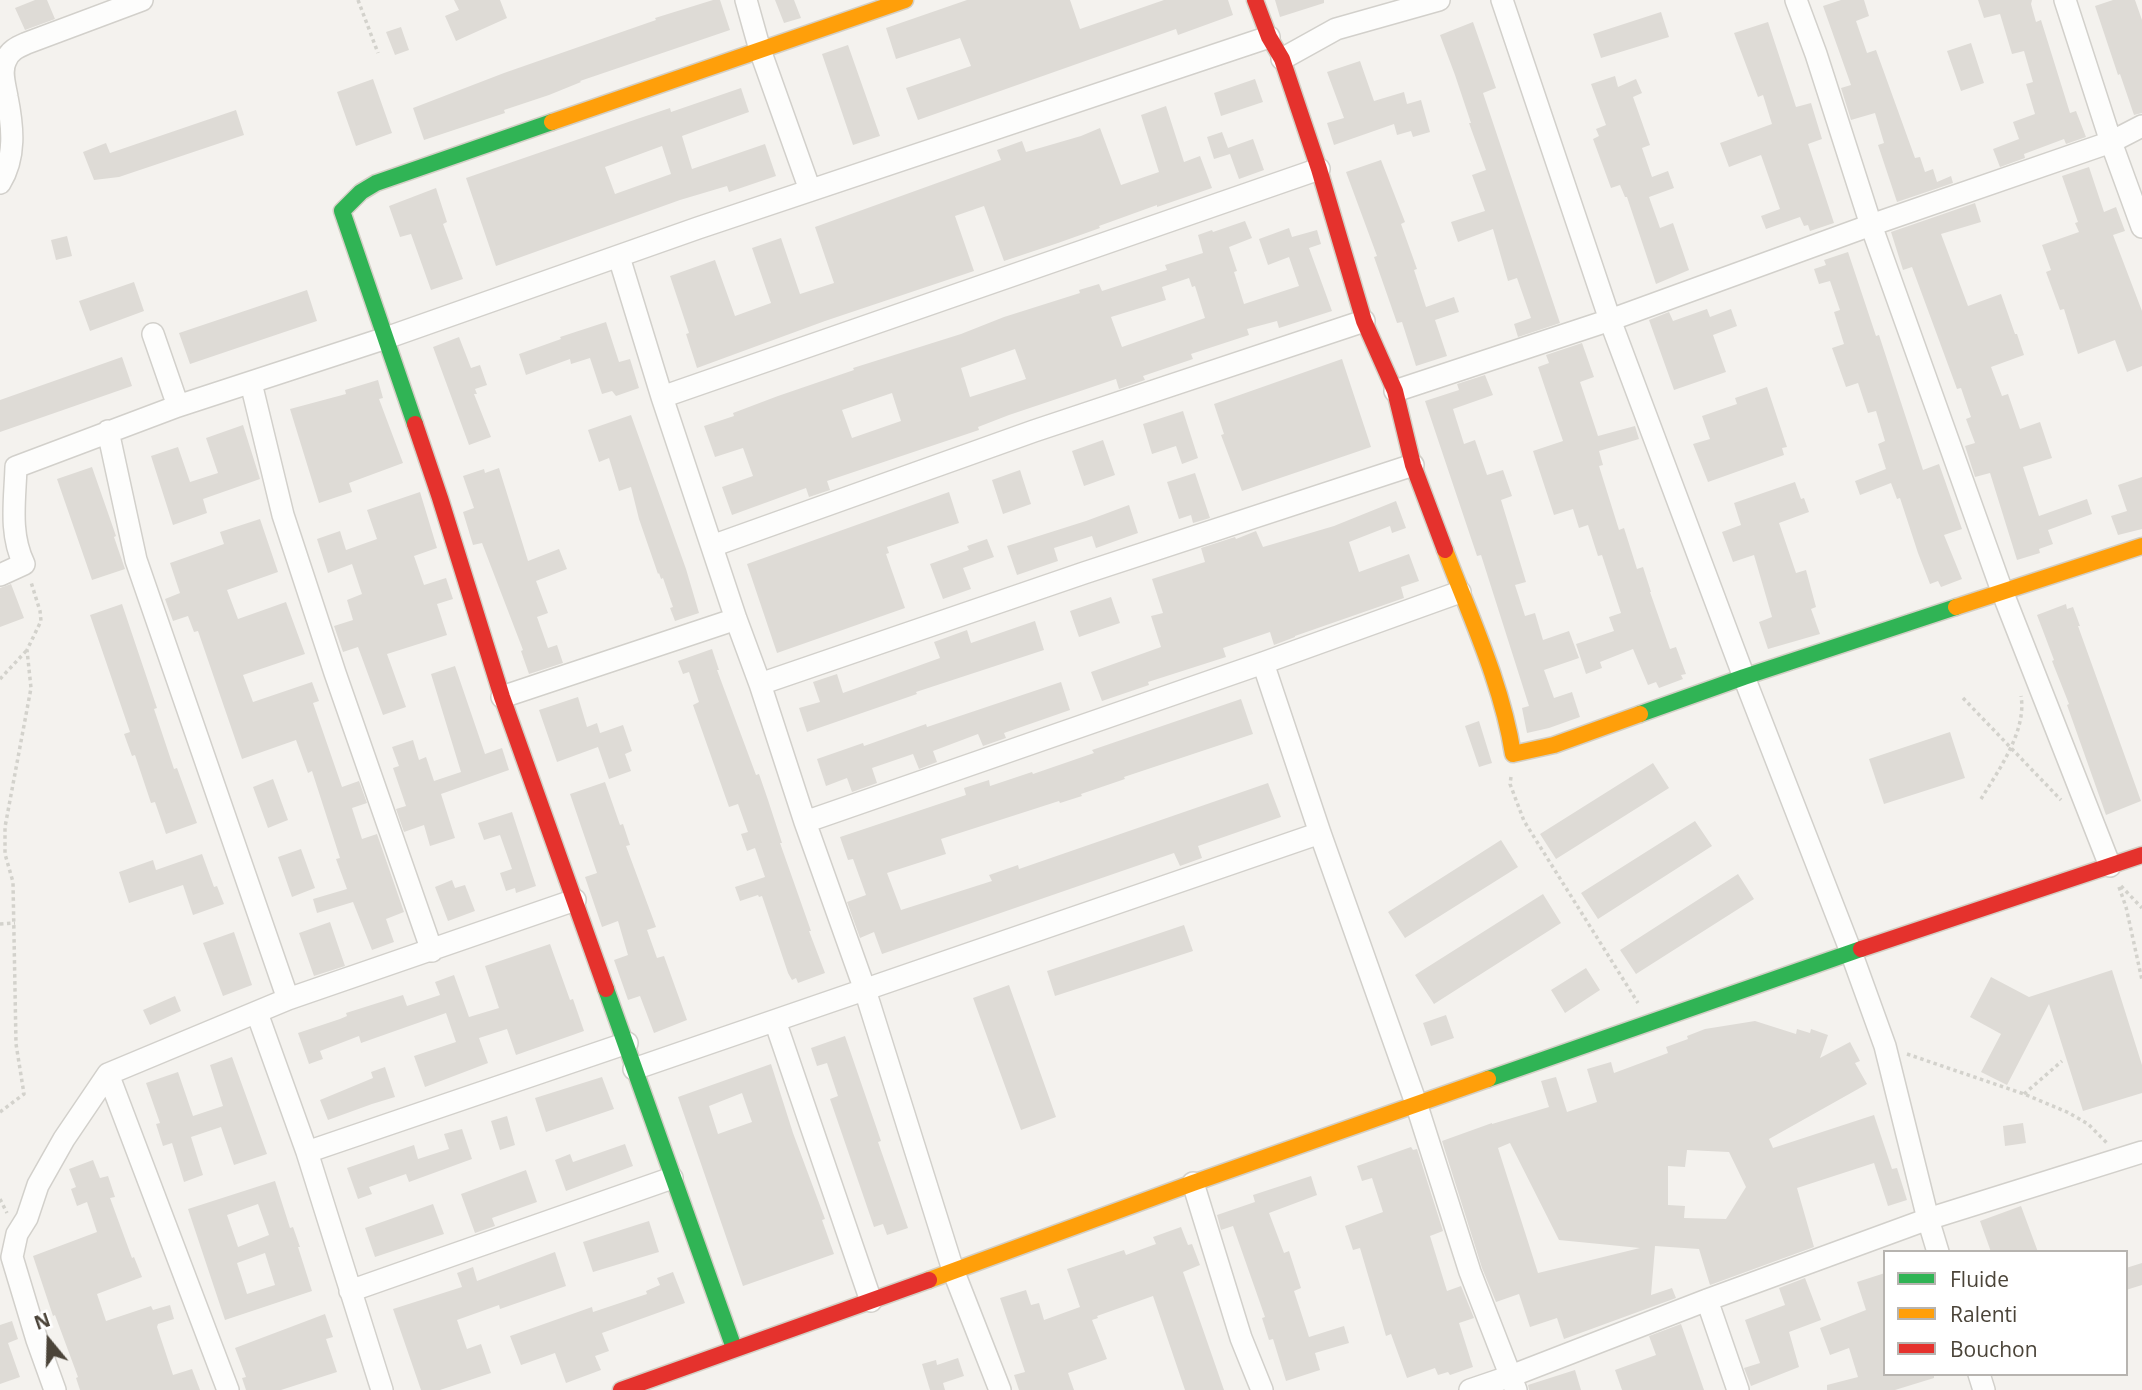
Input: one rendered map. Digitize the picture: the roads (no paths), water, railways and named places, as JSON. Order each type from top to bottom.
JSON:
[{"type":"street","points":[[0,183],[6,173],[13,148],[12,122],[3,76],[4,62],[11,51],[142,0]]},
{"type":"street","points":[[746,0],[760,50],[810,190]]},
{"type":"street","points":[[734,1348],[502,697],[440,498],[341,211],[361,192],[376,183],[905,0]]},
{"type":"street","points":[[1255,0],[1269,37],[1282,59],[1319,169],[1364,321],[1395,391],[1413,465],[1508,722],[1513,754],[1554,745],[1744,677],[2142,546]]},
{"type":"street","points":[[1282,59],[1336,29],[1438,0]]},
{"type":"street","points":[[1502,0],[1610,320],[1885,1046],[1927,1219],[1937,1250]]},
{"type":"street","points":[[1796,0],[1871,225],[2003,591],[2114,874]]},
{"type":"street","points":[[2065,0],[2142,227]]},
{"type":"street","points":[[0,575],[24,564],[13,529],[8,469],[178,406],[386,338],[810,190],[1269,37]]},
{"type":"street","points":[[1395,391],[1610,320],[1871,225],[2112,142],[2142,126]]},
{"type":"street","points":[[662,397],[1319,169]]},
{"type":"street","points":[[618,257],[804,822],[865,990],[953,1270],[1000,1390]]},
{"type":"street","points":[[712,546],[1034,431],[1364,321]]},
{"type":"street","points":[[153,334],[178,406]]},
{"type":"street","points":[[251,383],[283,514],[432,951]]},
{"type":"street","points":[[108,432],[136,560],[288,999]]},
{"type":"street","points":[[760,684],[1084,573],[1413,465]]},
{"type":"street","points":[[804,822],[1460,592]]},
{"type":"street","points":[[502,697],[736,620]]},
{"type":"street","points":[[1263,663],[1417,1106],[1470,1272],[1513,1383]]},
{"type":"street","points":[[634,1069],[1320,833]]},
{"type":"street","points":[[621,1390],[1193,1183],[1851,952],[2114,874],[2142,855]]},
{"type":"street","points":[[55,1390],[12,1257],[17,1234],[27,1218],[38,1185],[64,1139],[108,1074],[288,999],[575,900]]},
{"type":"street","points":[[257,1013],[307,1152],[382,1390]]},
{"type":"street","points":[[775,1021],[871,1301]]},
{"type":"street","points":[[307,1152],[627,1043]]},
{"type":"street","points":[[108,1074],[229,1390]]},
{"type":"street","points":[[1470,1390],[1513,1383],[1707,1300],[1927,1219],[2142,1152]]},
{"type":"street","points":[[351,1291],[672,1178]]},
{"type":"street","points":[[1193,1183],[1241,1338],[1262,1390]]},
{"type":"street","points":[[1707,1300],[1738,1390]]}]
